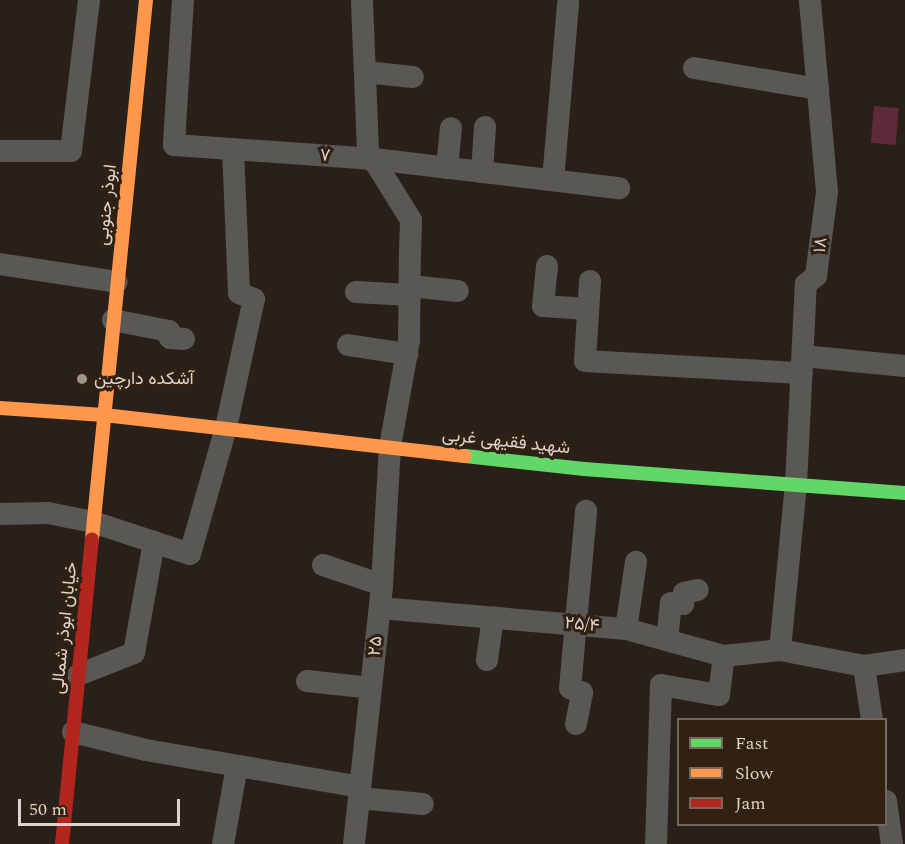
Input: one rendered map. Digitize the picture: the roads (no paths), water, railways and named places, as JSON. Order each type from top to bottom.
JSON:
[{"type":"street","points":[[0,151],[71,151],[89,0]]},
{"type":"street","name":"ابوذر جنوبی","points":[[104,415],[146,0]]},
{"type":"street","name":"۷","points":[[183,0],[174,145],[233,149],[285,162],[374,159],[619,188]]},
{"type":"street","name":"۲۵","points":[[354,844],[381,596],[390,447],[407,354],[411,220],[368,151],[362,0]]},
{"type":"street","name":"۱۸","points":[[780,650],[796,485],[806,284],[816,276],[828,192],[810,0]]},
{"type":"street","points":[[554,180],[568,4]]},
{"type":"street","points":[[694,68],[818,89]]},
{"type":"street","points":[[365,72],[413,77]]},
{"type":"street","points":[[482,172],[485,127]]},
{"type":"street","points":[[447,168],[451,128]]},
{"type":"street","points":[[0,514],[48,513],[93,522],[190,554],[226,428],[254,298],[239,292],[233,149]]},
{"type":"street","points":[[0,264],[117,282]]},
{"type":"street","points":[[547,266],[543,306],[588,309]]},
{"type":"street","points":[[590,281],[585,361],[905,366]]},
{"type":"street","points":[[356,292],[458,291]]},
{"type":"street","points":[[113,320],[169,331],[170,338],[184,339]]},
{"type":"street","points":[[348,345],[407,354]]},
{"type":"street","name":"شهید فقیهی غربی","points":[[0,408],[104,415],[584,469],[905,494]]},
{"type":"street","name":"خیابان ابوذر شمالی","points":[[62,844],[104,415]]},
{"type":"street","points":[[576,724],[582,693],[570,688],[586,511]]},
{"type":"street","points":[[78,675],[134,653],[154,542]]},
{"type":"street","points":[[626,629],[636,562]]},
{"type":"street","name":"۲۵/۴","points":[[323,565],[381,596],[493,617],[626,629],[724,656],[780,650],[864,666],[905,660]]},
{"type":"street","points":[[667,640],[671,603],[683,604],[684,593],[699,590]]},
{"type":"street","points":[[487,660],[493,617]]},
{"type":"street","points":[[656,844],[660,685],[719,695],[724,656]]},
{"type":"street","points":[[864,666],[872,718]]},
{"type":"street","points":[[307,681],[371,688]]},
{"type":"street","points":[[73,732],[423,804]]},
{"type":"street","points":[[222,844],[237,766]]},
{"type":"street","points":[[887,813],[892,844]]},
{"type":"place","name":"آشکده دارچین","points":[[82,379]]}]
